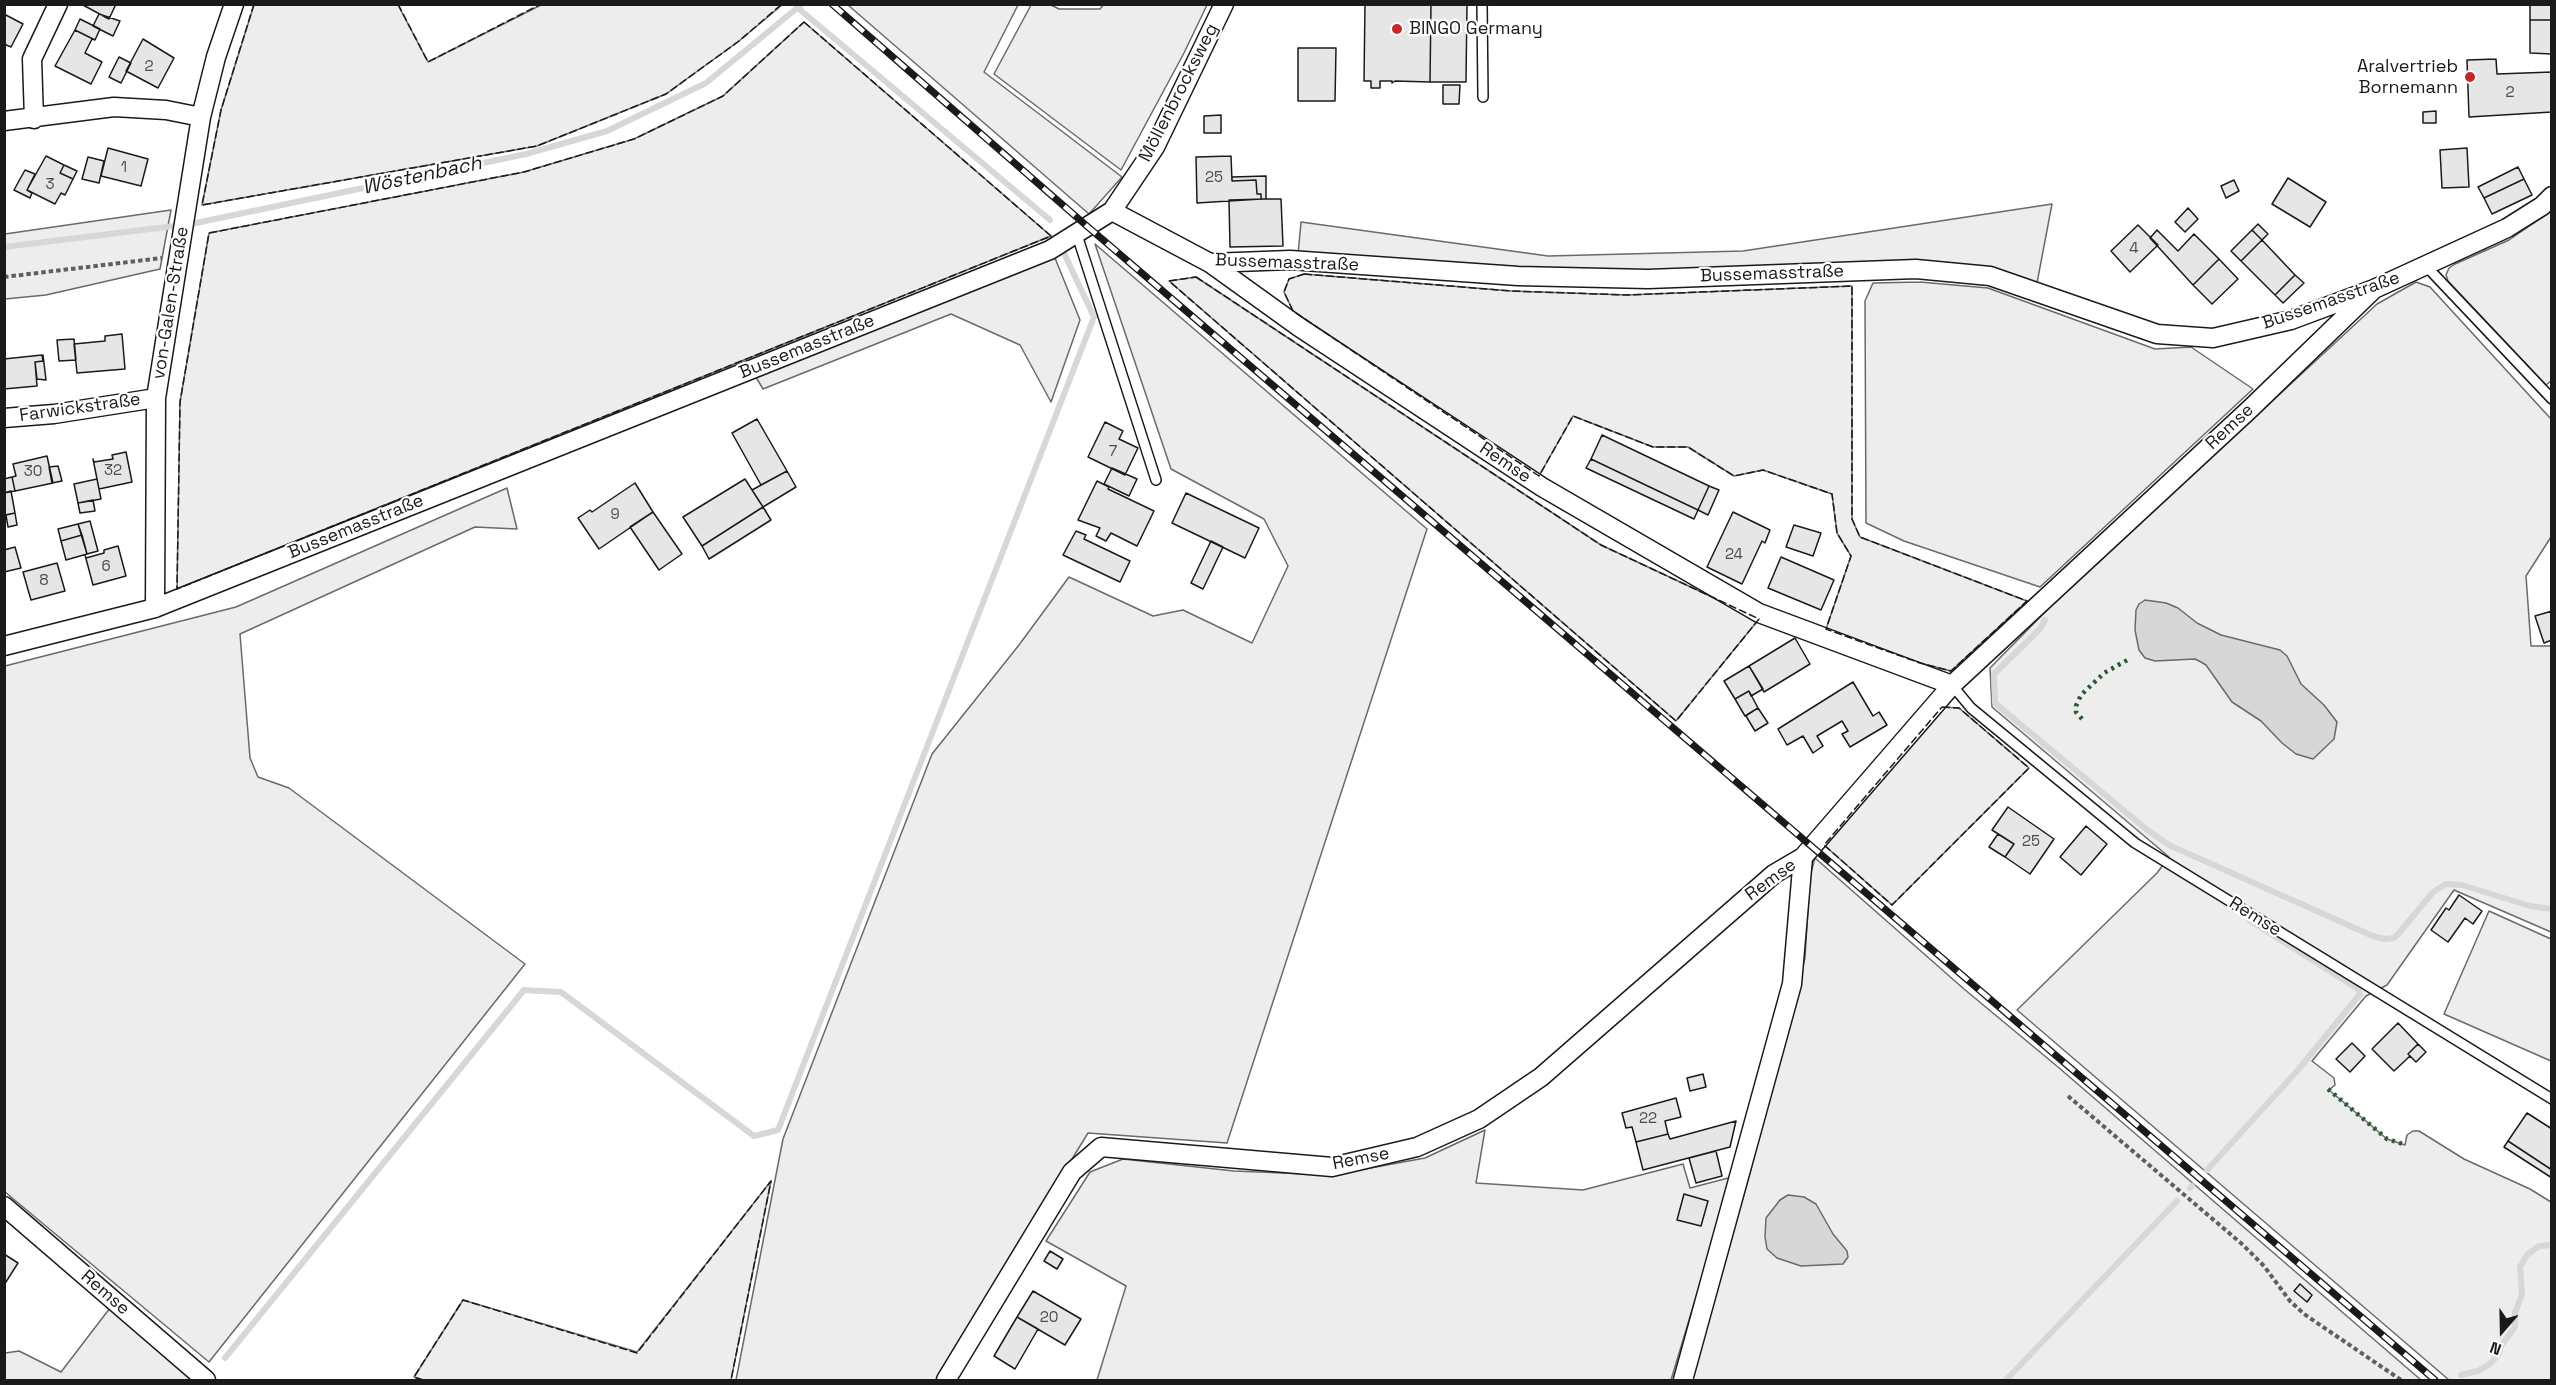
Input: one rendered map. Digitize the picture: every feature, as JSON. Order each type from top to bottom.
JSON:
[{"type":"street","points":[[34,119],[32,59],[58,4]]},
{"type":"street","name":"von-Galen-Straße","points":[[155,608],[156,398],[201,117],[216,57],[234,4]]},
{"type":"street","name":"Möllenbrocksweg","points":[[1112,211],[1155,147],[1224,4]]},
{"type":"street","points":[[4,121],[34,119],[114,107],[166,110],[201,117]]},
{"type":"street","name":"Bussemasstraße","points":[[4,646],[155,608],[1050,250],[1112,211],[1210,263],[1290,260],[1518,276],[1648,279],[1916,269],[1990,276],[2157,334],[2213,338],[2291,320],[2374,289],[2507,228],[2542,206],[2552,196]]},
{"type":"street","name":"Remse","points":[[1210,263],[1299,327],[1542,487],[1759,613],[1952,685]]},
{"type":"street","name":"Remse","points":[[946,1380],[1072,1172],[1101,1147],[1332,1167],[1417,1148],[1479,1119],[1541,1077],[1774,874],[1803,857],[1952,685],[2251,408],[2374,289]]},
{"type":"street","name":"Farwickstraße","points":[[4,418],[54,414],[156,398]]},
{"type":"street","name":"Remse","points":[[1683,1380],[1792,984],[1803,857]]},
{"type":"street","name":"Remse","points":[[4,1206],[206,1380]]},
{"type":"lane","points":[[1482,4],[1483,98]]},
{"type":"lane","points":[[1077,235],[1156,480]]},
{"type":"lane","points":[[2426,266],[2552,399]]},
{"type":"lane","name":"Remse","points":[[1952,685],[1971,708],[2134,843],[2552,1099]]},
{"type":"path","points":[[4,277],[179,250]]},
{"type":"path","points":[[2068,1096],[2242,1244],[2265,1266],[2290,1301],[2304,1314],[2401,1380]]},
{"type":"shaded area","points":[[254,5],[398,5],[428,62],[541,5],[782,5],[739,41],[666,94],[537,146],[202,205],[221,110]]},
{"type":"shaded area","points":[[848,5],[1018,5],[984,72],[1122,177],[1089,214]]},
{"type":"shaded area","points":[[1031,5],[1051,5],[1059,9],[1100,9],[1103,5],[1207,5],[1121,170],[994,74]]},
{"type":"shaded area","points":[[804,22],[1051,236],[177,589],[180,402],[209,233],[524,172],[634,139],[723,96]]},
{"type":"shaded area","points":[[2052,204],[2037,283],[1990,268],[1604,271],[1481,268],[1298,255],[1301,222],[1548,256],[1743,251]]},
{"type":"shaded area","points":[[171,210],[160,269],[46,295],[5,299],[5,234]]},
{"type":"shaded area","points":[[2551,211],[2552,380],[2546,385],[2448,281],[2446,275],[2449,268],[2455,264],[2509,240]]},
{"type":"shaded area","points":[[1095,244],[1427,529],[1227,1143],[1088,1133],[936,1380],[736,1380],[783,1139],[932,754],[1019,645],[1069,577],[1153,616],[1183,610],[1252,643],[1288,566],[1264,519],[1171,469]]},
{"type":"shaded area","points":[[1055,258],[1080,320],[1051,402],[1020,345],[951,314],[763,389],[753,372]]},
{"type":"shaded area","points":[[1304,274],[1511,291],[1627,295],[1852,286],[1852,519],[1860,537],[2027,601],[1951,671],[1920,663],[1826,629],[1851,556],[1837,533],[1832,494],[1763,470],[1734,476],[1688,447],[1653,447],[1573,416],[1539,476],[1293,311],[1284,292],[1289,279]]},
{"type":"shaded area","points":[[1196,277],[1601,545],[1759,619],[1676,721],[1169,281]]},
{"type":"shaded area","points":[[1920,282],[1988,288],[2155,349],[2191,347],[2253,389],[2040,587],[1904,541],[1866,523],[1865,301],[1873,283]]},
{"type":"shaded area","points":[[2416,282],[2430,287],[2551,419],[2551,537],[2526,576],[2531,646],[2551,646],[2551,932],[2454,890],[2387,985],[2366,996],[2312,1061],[2334,1078],[2335,1085],[2329,1090],[2387,1139],[2405,1145],[2407,1135],[2413,1131],[2419,1131],[2464,1159],[2530,1189],[2551,1202],[2551,1380],[2449,1380],[2017,1010],[2157,873],[2169,857],[1992,707],[1990,668],[2049,608],[2377,304]]},
{"type":"shaded area","points":[[507,488],[517,529],[475,527],[240,634],[250,758],[258,777],[289,788],[525,964],[209,1362],[5,1192],[5,666],[236,607]]},
{"type":"shaded area","points":[[2145,600],[2166,603],[2178,608],[2197,623],[2221,635],[2280,650],[2287,656],[2301,684],[2324,705],[2337,722],[2334,739],[2313,759],[2296,754],[2261,721],[2232,702],[2206,665],[2195,659],[2155,661],[2145,658],[2139,650],[2135,630],[2136,610]]},
{"type":"shaded area","points":[[1942,707],[1959,708],[2029,768],[1892,905],[1824,845]]},
{"type":"shaded area","points":[[1815,858],[1964,989],[2058,1067],[2421,1380],[1692,1380],[1751,1169],[1805,958],[1810,876]]},
{"type":"shaded area","points":[[2489,911],[2551,939],[2551,1061],[2444,1014]]},
{"type":"shaded area","points":[[1485,1130],[1476,1183],[1583,1190],[1683,1164],[1690,1188],[1732,1177],[1671,1380],[1097,1380],[1126,1286],[1046,1241],[1090,1172],[1123,1159],[1234,1171],[1332,1175],[1425,1158]]},
{"type":"shaded area","points":[[771,1181],[731,1380],[423,1380],[414,1377],[463,1300],[637,1352]]},
{"type":"shaded area","points":[[1788,1195],[1804,1197],[1816,1204],[1833,1234],[1847,1251],[1848,1257],[1843,1264],[1801,1266],[1777,1258],[1767,1249],[1766,1218],[1780,1200]]},
{"type":"shaded area","points":[[110,1308],[191,1380],[5,1380],[5,1353],[19,1351],[61,1372]]},
{"type":"building","points":[[81,4],[116,4],[109,19]]},
{"type":"building","points":[[1365,4],[1431,4],[1430,82],[1380,81],[1380,88],[1371,88],[1371,81],[1364,81]]},
{"type":"building","points":[[1431,4],[1467,4],[1466,82],[1430,82]]},
{"type":"building","points":[[2530,4],[2552,4],[2552,20],[2530,20]]},
{"type":"building","points":[[4,14],[23,24],[11,47],[4,44]]},
{"type":"building","points":[[99,14],[120,21],[113,36],[93,26]]},
{"type":"building","points":[[80,19],[100,29],[95,40],[75,30]]},
{"type":"building","points":[[2530,20],[2552,20],[2552,54],[2530,53]]},
{"type":"building","points":[[75,30],[95,40],[92,39],[85,53],[102,62],[91,84],[55,66]]},
{"type":"building","points":[[143,39],[174,58],[158,88],[126,71]]},
{"type":"building","points":[[1298,48],[1336,48],[1335,101],[1298,101]]},
{"type":"building","points":[[119,57],[131,63],[121,83],[109,77]]},
{"type":"building","points":[[2496,59],[2497,74],[2552,72],[2552,112],[2469,117],[2467,60]]},
{"type":"building","points":[[1443,85],[1460,85],[1459,104],[1443,104]]},
{"type":"building","points":[[2436,111],[2436,123],[2423,123],[2423,112]]},
{"type":"building","points":[[1221,115],[1221,133],[1204,133],[1204,116]]},
{"type":"building","points":[[108,148],[148,159],[141,186],[101,176]]},
{"type":"building","points":[[2467,148],[2469,187],[2442,188],[2440,150]]},
{"type":"building","points":[[46,156],[64,165],[60,173],[73,179],[65,195],[61,193],[55,204],[27,190]]},
{"type":"building","points":[[1231,156],[1232,181],[1256,180],[1257,194],[1261,194],[1261,199],[1197,203],[1196,157]]},
{"type":"building","points":[[88,157],[104,161],[99,183],[82,179]]},
{"type":"building","points":[[64,165],[77,171],[73,179],[60,173]]},
{"type":"building","points":[[2518,167],[2524,179],[2484,198],[2478,187]]},
{"type":"building","points":[[25,170],[35,174],[27,190],[32,193],[30,198],[14,190]]},
{"type":"building","points":[[1266,176],[1266,199],[1261,199],[1261,194],[1257,194],[1256,180],[1232,181],[1232,177]]},
{"type":"building","points":[[2288,178],[2326,202],[2310,227],[2272,204]]},
{"type":"building","points":[[2524,179],[2532,195],[2492,214],[2484,198]]},
{"type":"building","points":[[2234,180],[2239,191],[2226,198],[2221,186]]},
{"type":"building","points":[[1281,199],[1283,246],[1230,247],[1229,200]]},
{"type":"building","points":[[2188,208],[2198,219],[2185,232],[2175,222]]},
{"type":"building","points":[[2258,224],[2268,234],[2262,240],[2252,230]]},
{"type":"building","points":[[2138,225],[2158,245],[2130,272],[2111,251]]},
{"type":"building","points":[[2157,230],[2178,251],[2194,234],[2219,259],[2193,285],[2150,238]]},
{"type":"building","points":[[2252,230],[2262,240],[2241,261],[2231,251]]},
{"type":"building","points":[[2262,240],[2295,275],[2275,295],[2241,261]]},
{"type":"building","points":[[2219,259],[2238,279],[2212,304],[2193,285]]},
{"type":"building","points":[[2295,275],[2304,283],[2283,303],[2275,295]]},
{"type":"building","points":[[122,334],[125,369],[77,373],[74,344],[105,341],[105,336]]},
{"type":"building","points":[[74,339],[76,360],[59,361],[57,340]]},
{"type":"building","points":[[42,355],[43,361],[35,362],[37,386],[4,389],[4,359]]},
{"type":"building","points":[[43,355],[46,380],[37,379],[35,362],[43,361]]},
{"type":"building","points":[[757,419],[787,471],[761,485],[732,433]]},
{"type":"building","points":[[1105,422],[1123,431],[1119,439],[1138,448],[1125,475],[1088,457]]},
{"type":"building","points":[[1602,435],[1709,486],[1698,510],[1591,459]]},
{"type":"building","points":[[126,452],[132,482],[99,489],[93,459],[94,462],[113,459],[112,455]]},
{"type":"building","points":[[47,456],[53,483],[15,491],[12,477],[16,476],[13,464]]},
{"type":"building","points":[[1591,459],[1698,510],[1694,519],[1586,468]]},
{"type":"building","points":[[58,466],[62,481],[52,483],[49,467]]},
{"type":"building","points":[[1112,468],[1137,479],[1129,496],[1104,484]]},
{"type":"building","points":[[787,471],[796,487],[763,507],[752,490]]},
{"type":"building","points":[[12,477],[15,491],[4,493],[4,479]]},
{"type":"building","points":[[97,479],[101,499],[78,503],[74,484]]},
{"type":"building","points":[[745,479],[763,507],[702,546],[683,517]]},
{"type":"building","points":[[1097,481],[1109,487],[1108,489],[1154,511],[1137,546],[1111,533],[1106,541],[1096,536],[1100,528],[1078,520]]},
{"type":"building","points":[[635,483],[653,512],[599,549],[578,518],[590,510],[592,512]]},
{"type":"building","points":[[1709,486],[1719,490],[1708,515],[1698,510]]},
{"type":"building","points":[[11,491],[15,513],[5,515],[4,493]]},
{"type":"building","points":[[1186,493],[1259,528],[1245,558],[1172,523]]},
{"type":"building","points":[[93,500],[95,511],[80,513],[78,503]]},
{"type":"building","points":[[763,507],[771,520],[709,559],[702,546]]},
{"type":"building","points":[[653,512],[682,554],[659,570],[630,527]]},
{"type":"building","points":[[1733,512],[1770,530],[1765,543],[1762,541],[1742,584],[1707,567]]},
{"type":"building","points":[[15,513],[17,525],[8,527],[6,515]]},
{"type":"building","points":[[90,521],[98,551],[87,554],[78,524]]},
{"type":"building","points":[[78,524],[82,535],[61,541],[58,529]]},
{"type":"building","points":[[1794,525],[1821,533],[1813,556],[1786,547]]},
{"type":"building","points":[[1076,531],[1086,535],[1084,539],[1130,561],[1120,582],[1063,555]]},
{"type":"building","points":[[82,535],[87,554],[66,560],[61,541]]},
{"type":"building","points":[[1211,541],[1223,547],[1203,589],[1191,583]]},
{"type":"building","points":[[118,546],[126,576],[93,585],[85,555],[86,558]]},
{"type":"building","points":[[15,547],[21,568],[4,572],[4,550]]},
{"type":"building","points":[[1781,557],[1834,580],[1821,610],[1768,588]]},
{"type":"building","points":[[57,563],[65,591],[31,600],[23,572]]},
{"type":"building","points":[[2552,611],[2552,640],[2544,643],[2535,616]]},
{"type":"building","points":[[1795,638],[1810,664],[1764,692],[1749,666]]},
{"type":"building","points":[[1749,666],[1763,689],[1751,696],[1749,691],[1735,699],[1724,681]]},
{"type":"building","points":[[1853,682],[1873,716],[1879,712],[1887,725],[1850,747],[1842,734],[1848,731],[1842,721],[1817,736],[1823,746],[1813,753],[1803,736],[1787,745],[1778,729]]},
{"type":"building","points":[[1749,691],[1758,708],[1745,716],[1735,699]]},
{"type":"building","points":[[1758,708],[1768,723],[1755,731],[1746,716]]},
{"type":"building","points":[[2008,807],[2054,839],[2030,874],[2005,857],[2014,844],[1992,830]]},
{"type":"building","points":[[2086,826],[2107,844],[2081,875],[2060,857]]},
{"type":"building","points":[[1998,834],[2014,844],[2005,857],[1989,847]]},
{"type":"building","points":[[2459,895],[2482,911],[2473,924],[2465,918],[2448,942],[2431,930],[2446,908],[2449,910]]},
{"type":"building","points":[[2398,1023],[2418,1044],[2408,1054],[2410,1056],[2394,1071],[2372,1049]]},
{"type":"building","points":[[2352,1043],[2365,1056],[2350,1072],[2336,1059]]},
{"type":"building","points":[[2418,1044],[2426,1052],[2416,1062],[2408,1054]]},
{"type":"building","points":[[1703,1074],[1706,1087],[1690,1091],[1687,1078]]},
{"type":"building","points":[[1676,1098],[1681,1117],[1665,1121],[1668,1134],[1636,1142],[1632,1127],[1626,1128],[1622,1113]]},
{"type":"building","points":[[2527,1113],[2552,1129],[2552,1170],[2508,1141]]},
{"type":"building","points":[[1736,1121],[1730,1147],[1643,1170],[1636,1142],[1668,1134],[1670,1139]]},
{"type":"building","points":[[2508,1141],[2552,1170],[2552,1178],[2504,1147]]},
{"type":"building","points":[[1716,1151],[1722,1176],[1696,1183],[1689,1158]]},
{"type":"building","points":[[1684,1194],[1708,1201],[1701,1226],[1677,1220]]},
{"type":"building","points":[[1050,1251],[1063,1259],[1057,1269],[1044,1261]]},
{"type":"building","points":[[4,1254],[18,1263],[4,1285]]},
{"type":"building","points":[[2300,1284],[2312,1295],[2307,1302],[2294,1291]]},
{"type":"building","points":[[1033,1291],[1081,1319],[1065,1345],[1017,1317]]},
{"type":"building","points":[[1017,1317],[1038,1329],[1015,1369],[994,1356]]},
{"type":"waterway","name":"Wöstenbach","points":[[4,247],[191,224],[526,154],[607,131],[706,83],[802,4]]},
{"type":"waterway","points":[[798,8],[1050,220]]},
{"type":"waterway","points":[[225,1358],[524,990],[561,992],[754,1136],[778,1130],[1094,317],[1064,253]]},
{"type":"waterway","points":[[2045,620],[2040,629],[1994,674],[1995,703],[2146,829],[2169,845],[2375,937],[2385,939],[2394,938],[2433,892],[2446,884],[2462,885],[2530,906],[2552,909]]},
{"type":"waterway","points":[[2207,1170],[2298,1070],[2360,994],[2358,989],[2249,920]]},
{"type":"waterway","points":[[2006,1380],[2177,1201]]},
{"type":"waterway","points":[[2461,1375],[2478,1371],[2490,1364],[2498,1355],[2501,1346],[2515,1327],[2515,1313],[2522,1294],[2520,1267],[2527,1255],[2539,1246],[2552,1245]]},
{"type":"railway","points":[[832,4],[1088,227],[2435,1380]]},
{"type":"hedge","points":[[2082,719],[2076,712],[2081,695],[2104,673],[2131,658]]},
{"type":"hedge","points":[[2328,1089],[2387,1139],[2406,1145]]},
{"type":"fence","points":[[254,4],[221,110],[202,205],[537,146],[666,94],[739,41],[782,4]]},
{"type":"fence","points":[[398,4],[428,62],[541,4]]},
{"type":"fence","points":[[804,22],[1051,236],[177,589],[180,402],[209,233],[524,172],[634,139],[723,96],[804,22]]},
{"type":"fence","points":[[1304,274],[1511,291],[1627,295],[1852,286],[1852,519],[1860,537],[2027,601],[1951,671],[1920,663],[1826,629],[1851,556],[1837,533],[1832,494],[1763,470],[1734,476],[1688,447],[1653,447],[1573,416],[1539,476],[1293,311],[1284,292],[1289,279],[1304,274]]},
{"type":"fence","points":[[1196,277],[1601,545],[1759,619],[1676,721],[1169,281],[1196,277]]},
{"type":"fence","points":[[1942,707],[1959,708],[2029,768],[1892,905],[1824,845],[1942,707]]},
{"type":"fence","points":[[423,1380],[414,1377],[463,1300],[637,1353],[771,1181],[731,1380]]},
{"type":"place","name":"BINGO Germany","points":[[1397,29]]},
{"type":"place","name":"Aralvertrieb Bornemann","points":[[2470,77]]}]
